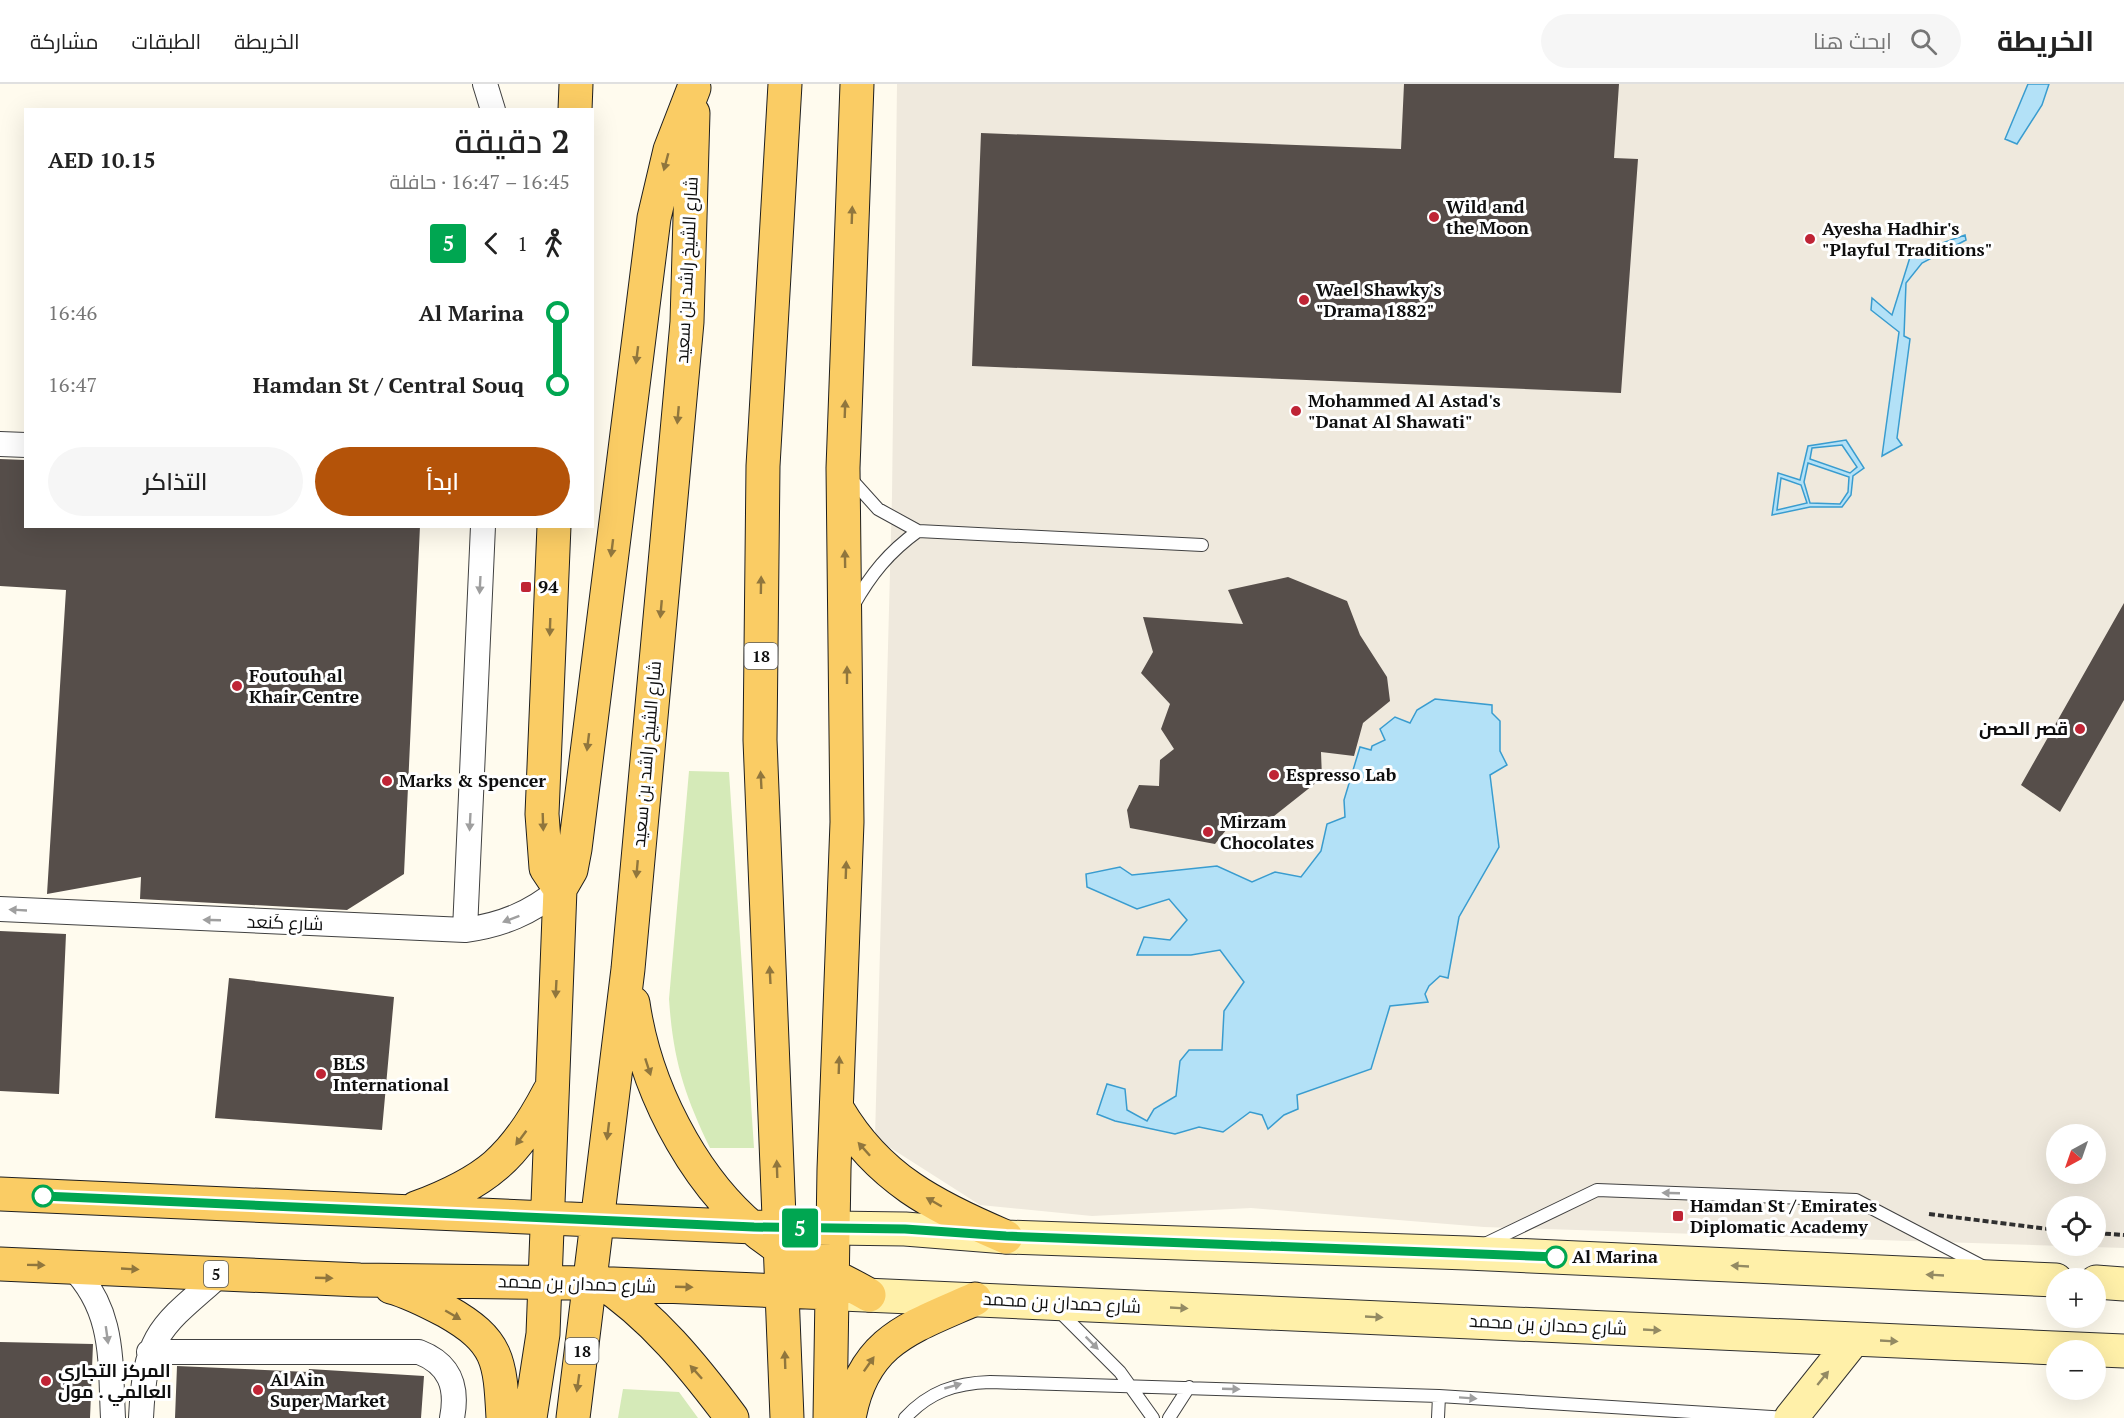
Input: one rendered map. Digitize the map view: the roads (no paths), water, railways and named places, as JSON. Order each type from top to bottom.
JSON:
[{"type":"main road","points":[[575,108],[576,84]]},
{"type":"main road","name":"18","points":[[785,84],[762,466],[760,740],[770,1234],[780,1291],[787,1418]]},
{"type":"main road","points":[[830,1418],[831,1283],[847,822],[843,468],[856,84]]},
{"type":"main road","name":"شارع الشيخ راشد بن سعيد","points":[[530,1418],[543,1334],[560,889],[571,870],[575,849],[654,218],[670,150],[694,86]]},
{"type":"main road","name":"شارع الشيخ راشد بن سعيد","points":[[573,1418],[595,1280],[598,1220],[628,969],[687,322],[694,86]]},
{"type":"main road","points":[[554,528],[542,814],[546,868],[560,889]]},
{"type":"main road","points":[[628,969],[637,1028],[649,1072],[667,1116],[697,1167],[770,1234],[831,1283]]},
{"type":"main road","points":[[403,1212],[466,1188],[486,1175],[520,1141],[551,1088]]},
{"type":"main road","points":[[838,1110],[855,1139],[878,1164],[952,1212],[1006,1236]]},
{"type":"main road","points":[[0,1194],[483,1216],[546,1232],[598,1220],[770,1234],[833,1228],[905,1229],[1006,1236],[1467,1253],[2046,1280]]},
{"type":"main road","points":[[546,1232],[595,1280],[670,1342],[732,1418]]},
{"type":"main road","name":"شارع حمدان بن محمد","points":[[0,1264],[360,1280],[545,1284],[595,1280],[780,1291],[831,1283],[869,1295],[2124,1351]]},
{"type":"main road","points":[[360,1280],[397,1289],[431,1302],[485,1338],[496,1361],[503,1418]]},
{"type":"main road","points":[[2106,1283],[2124,1284]]},
{"type":"main road","points":[[849,1418],[858,1383],[882,1347],[920,1324],[975,1299]]},
{"type":"main road","points":[[1791,1418],[1854,1339]]},
{"type":"street","points":[[485,84],[492,108]]},
{"type":"street","points":[[0,444],[24,445]]},
{"type":"street","points":[[465,930],[483,528]]},
{"type":"street","name":"شارع كَنعد","points":[[0,909],[465,930],[486,927],[516,917],[544,902],[560,889]]},
{"type":"street","points":[[71,1266],[94,1294],[107,1328],[113,1418]]},
{"type":"street","points":[[141,1418],[149,1352],[165,1325],[220,1275]]},
{"type":"street","points":[[149,1352],[419,1353],[431,1357],[450,1376],[455,1402],[452,1418]]},
{"type":"lane","points":[[843,468],[859,490],[878,509],[918,531],[1202,545]]},
{"type":"lane","points":[[846,617],[878,566],[893,549],[918,531]]},
{"type":"lane","points":[[1467,1253],[1597,1190],[1856,1200],[2004,1278]]},
{"type":"lane","points":[[1050,1303],[1097,1347],[1131,1386],[1153,1418]]},
{"type":"lane","points":[[905,1418],[930,1396],[966,1383],[1190,1387],[1439,1396],[1786,1418]]},
{"type":"lane","points":[[1169,1418],[1190,1387]]},
{"type":"lane","points":[[1438,1418],[1439,1396]]},
{"type":"water","points":[[2028,84],[2049,84],[2042,105],[2017,144],[2005,139]]},
{"type":"water","points":[[1965,235],[1966,240],[1922,263],[1906,283],[1904,336],[1910,339],[1897,438],[1902,445],[1882,456],[1899,332],[1871,310],[1872,298],[1892,315],[1911,254]]},
{"type":"water","points":[[1846,440],[1864,468],[1853,476],[1851,495],[1842,507],[1810,507],[1772,515],[1778,473],[1800,480],[1808,446]],"holes":[[[1842,445],[1857,467],[1850,473],[1810,459],[1812,448]],[[1808,463],[1849,477],[1848,492],[1840,504],[1810,503],[1804,482]],[[1781,478],[1801,485],[1807,503],[1777,510]]]},
{"type":"water","points":[[1435,699],[1492,705],[1492,713],[1500,721],[1500,751],[1507,765],[1490,775],[1499,847],[1459,917],[1448,978],[1440,976],[1429,986],[1425,994],[1428,1002],[1390,1006],[1371,1069],[1297,1095],[1298,1109],[1284,1115],[1268,1129],[1262,1115],[1250,1112],[1223,1132],[1199,1127],[1175,1134],[1115,1121],[1097,1114],[1107,1084],[1125,1089],[1127,1110],[1147,1121],[1154,1109],[1176,1096],[1180,1061],[1189,1050],[1222,1050],[1224,1011],[1244,982],[1220,950],[1191,955],[1137,955],[1144,937],[1170,940],[1187,920],[1169,899],[1137,909],[1087,887],[1086,874],[1120,867],[1132,875],[1217,866],[1252,882],[1275,872],[1301,877],[1321,851],[1327,824],[1345,817],[1344,800],[1360,747],[1371,750],[1372,746],[1385,740],[1380,729],[1395,717],[1410,723],[1417,710]]},
{"type":"place","name":"Wild and the Moon","points":[[1434,217]]},
{"type":"place","name":"Ayesha Hadhir's \"Playful Traditions\"","points":[[1810,239]]},
{"type":"place","name":"Wael Shawky's \"Drama 1882\"","points":[[1304,300]]},
{"type":"place","name":"Mohammed Al Astad's \"Danat Al Shawati\"","points":[[1296,411]]},
{"type":"place","name":"94","points":[[526,587]]},
{"type":"place","name":"Foutouh al Khair Centre","points":[[237,686]]},
{"type":"place","name":"قصر الحصن","points":[[2080,729]]},
{"type":"place","name":"Espresso Lab","points":[[1274,775]]},
{"type":"place","name":"Marks & Spencer","points":[[387,781]]},
{"type":"place","name":"Mirzam Chocolates","points":[[1208,832]]},
{"type":"place","name":"BLS International","points":[[321,1074]]},
{"type":"place","name":"Hamdan St / Emirates Diplomatic Academy","points":[[1678,1216]]},
{"type":"place","name":"Al Marina","points":[[1556,1257]]},
{"type":"place","name":"المركز التجاري العالمي . مول","points":[[46,1381]]},
{"type":"place","name":"Al Ain Super Market","points":[[258,1390]]}]
